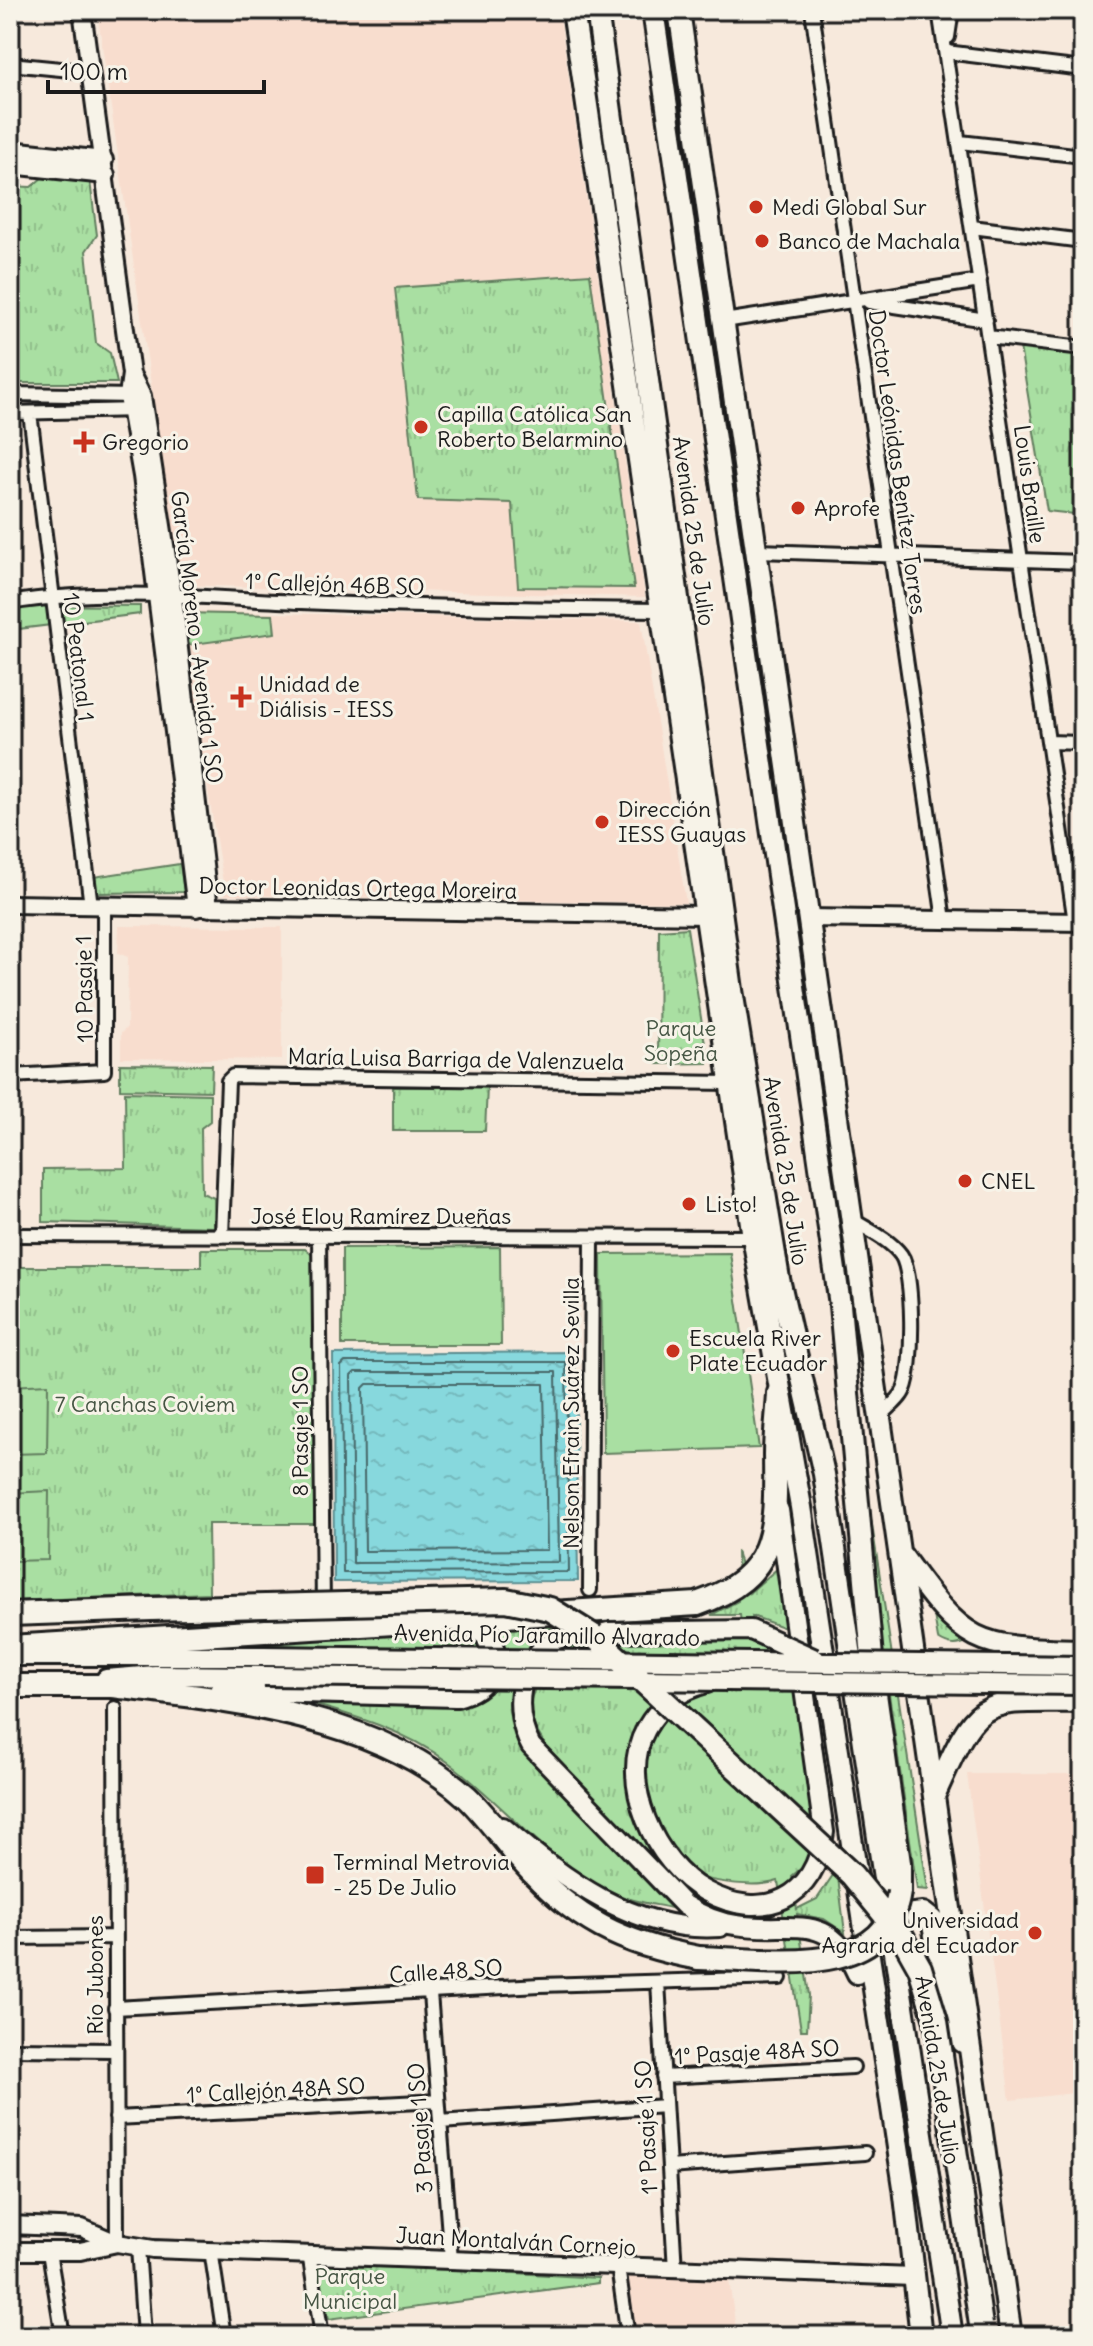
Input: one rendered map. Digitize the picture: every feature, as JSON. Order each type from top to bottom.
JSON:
[{"type":"highway","points":[[10,1647],[675,1606],[712,1599],[740,1582],[769,1545],[777,1491],[779,1393]]},
{"type":"highway","points":[[10,1614],[506,1600],[550,1609],[595,1637],[852,1875],[902,1936],[920,1968],[936,2021],[982,2331]]},
{"type":"highway","points":[[114,1697],[456,1695],[485,1681],[493,1664],[493,1651],[486,1633],[478,1627],[448,1618]]},
{"type":"highway","points":[[15,1686],[114,1697],[231,1701],[315,1721],[404,1757],[467,1797],[544,1885],[588,1921],[634,1942],[699,1958],[834,1958],[850,1954],[872,1942],[894,1914],[900,1876],[876,1696]]},
{"type":"main road","name":"Avenida 25 de Julio","points":[[573,10],[753,1237],[801,1507],[904,2187],[921,2336]]},
{"type":"main road","name":"Avenida 25 de Julio","points":[[597,10],[732,990],[779,1279],[824,1474],[952,2336]]},
{"type":"main road","name":"Avenida 25 de Julio","points":[[653,10],[840,1305],[876,1696]]},
{"type":"main road","name":"Avenida 25 de Julio","points":[[681,20],[753,514],[807,918],[976,2073],[1011,2336]]},
{"type":"main road","points":[[668,105],[681,20]]},
{"type":"main road","points":[[590,125],[606,67]]},
{"type":"main road","points":[[712,417],[753,514]]},
{"type":"main road","points":[[639,468],[675,569]]},
{"type":"main road","points":[[765,797],[780,728]]},
{"type":"main road","points":[[779,1279],[779,1393]]},
{"type":"main road","points":[[840,1305],[879,1417]]},
{"type":"main road","points":[[722,1680],[682,1691],[654,1716],[638,1744],[634,1776],[636,1794],[649,1826],[691,1882],[734,1902],[781,1900],[792,1896],[811,1879],[818,1865],[824,1832],[777,1491]]},
{"type":"main road","points":[[899,1551],[938,1605],[973,1636],[1004,1647],[1083,1650]]},
{"type":"main road","points":[[737,1926],[714,1920],[684,1905],[542,1759],[522,1729],[519,1696],[538,1653],[557,1639],[608,1632],[751,1630],[808,1658],[829,1663]]},
{"type":"main road","name":"Avenida Pío Jaramillo Alvarado","points":[[10,1656],[1083,1666]]},
{"type":"main road","name":"Avenida Pío Jaramillo Alvarado","points":[[15,1686],[155,1675],[1083,1685]]},
{"type":"main road","points":[[935,1794],[963,1732],[985,1709],[1005,1702],[1083,1702]]},
{"type":"main road","points":[[467,1797],[578,1886],[620,1909],[682,1925],[802,1926],[824,1931],[843,1946],[879,2021]]},
{"type":"main road","points":[[904,2187],[901,1920],[910,1912],[923,1913],[934,1926],[949,2007],[976,2073]]},
{"type":"street","name":"García Moreno - Avenida 1 SO","points":[[82,10],[131,374],[165,597],[203,908]]},
{"type":"street","name":"Doctor Leónidas Benítez Torres","points":[[812,10],[944,920]]},
{"type":"street","name":"Louis Braille","points":[[939,10],[1048,742],[1079,922]]},
{"type":"street","name":"Louis Braille","points":[[946,52],[952,10]]},
{"type":"street","points":[[946,52],[1083,69]]},
{"type":"street","points":[[10,64],[91,72]]},
{"type":"street","points":[[960,142],[1083,156]]},
{"type":"street","points":[[10,150],[105,167]]},
{"type":"street","points":[[10,165],[105,167]]},
{"type":"street","points":[[972,227],[1083,241]]},
{"type":"street","points":[[724,321],[980,281]]},
{"type":"street","points":[[854,300],[986,320]]},
{"type":"street","points":[[988,337],[1083,348]]},
{"type":"street","points":[[10,394],[136,403]]},
{"type":"street","points":[[10,413],[136,403]]},
{"type":"street","name":"10 Peatonal 1","points":[[30,413],[51,596],[97,906]]},
{"type":"street","points":[[758,551],[1083,562]]},
{"type":"street","name":"1° Callejón 46B SO","points":[[10,603],[51,596],[165,597],[425,607],[659,610]]},
{"type":"street","points":[[1048,742],[1083,743]]},
{"type":"street","name":"Doctor Leonidas Ortega Moreira","points":[[10,904],[706,915]]},
{"type":"street","name":"10 Pasaje 1","points":[[10,1076],[104,1071],[97,906]]},
{"type":"street","points":[[807,918],[1079,922]]},
{"type":"street","name":"María Luisa Barriga de Valenzuela","points":[[222,1236],[229,1078],[730,1083]]},
{"type":"street","points":[[851,1219],[889,1242],[908,1269],[909,1362],[906,1386],[900,1397],[879,1417]]},
{"type":"street","name":"José Eloy Ramírez Dueñas","points":[[10,1235],[753,1237]]},
{"type":"street","name":"8 Pasaje 1 SO","points":[[319,1236],[324,1626]]},
{"type":"street","name":"Nelson Efraìn Suárez Sevilla","points":[[590,1590],[592,1237]]},
{"type":"street","name":"Río Jubones","points":[[114,1697],[117,2243]]},
{"type":"street","points":[[10,1938],[115,1937]]},
{"type":"street","name":"Calle 48 SO","points":[[115,2008],[540,1985],[780,1978]]},
{"type":"street","name":"1° Pasaje 1 SO","points":[[658,1982],[675,2270]]},
{"type":"street","name":"3 Pasaje 1 SO","points":[[430,1993],[451,2260]]},
{"type":"street","points":[[10,2049],[115,2050]]},
{"type":"street","name":"1° Pasaje 48A SO","points":[[663,2077],[853,2067]]},
{"type":"street","name":"1° Callejón 48A SO","points":[[116,2118],[438,2101]]},
{"type":"street","points":[[440,2122],[665,2106]]},
{"type":"street","points":[[669,2167],[865,2153]]},
{"type":"street","name":"Juan Montalván Cornejo","points":[[10,2225],[82,2228],[117,2243],[138,2247],[913,2277]]},
{"type":"street","name":"Juan Montalván Cornejo","points":[[10,2251],[80,2251],[117,2243]]},
{"type":"street","points":[[138,2247],[144,2336]]},
{"type":"street","points":[[211,2250],[224,2336]]},
{"type":"street","points":[[49,2252],[63,2336]]},
{"type":"street","points":[[309,2253],[322,2336]]},
{"type":"street","points":[[618,2267],[628,2336]]},
{"type":"shaded area","points":[[97,10],[559,10],[645,597],[180,585]]},
{"type":"shaded area","points":[[179,611],[641,621],[686,903],[225,895]]},
{"type":"shaded area","points":[[119,926],[282,927],[282,1060],[121,1058],[121,1033],[127,1027],[128,957],[118,953]]},
{"type":"shaded area","name":"Universidad Agraria del Ecuador","points":[[967,1774],[1083,1774],[1083,2092],[1010,2100]]},
{"type":"shaded area","points":[[625,2276],[729,2280],[737,2336],[634,2336]]},
{"type":"green space","points":[[43,177],[90,181],[97,235],[86,251],[96,343],[110,353],[117,383],[10,383],[10,186],[31,187]]},
{"type":"green space","points":[[590,274],[634,588],[518,587],[512,503],[418,500],[395,288]]},
{"type":"green space","points":[[1020,347],[1083,355],[1083,515],[1047,511]]},
{"type":"green space","points":[[10,605],[140,606],[140,614],[10,630]]},
{"type":"green space","points":[[181,613],[273,615],[275,633],[187,645]]},
{"type":"green space","points":[[180,864],[184,892],[95,893],[93,877]]},
{"type":"green space","name":"Parque Sopeña","points":[[687,928],[708,1063],[658,1064],[659,930]]},
{"type":"green space","points":[[120,1064],[212,1065],[211,1091],[120,1089]]},
{"type":"green space","points":[[393,1087],[487,1087],[485,1131],[393,1131]]},
{"type":"green space","points":[[125,1092],[210,1094],[210,1121],[201,1128],[202,1193],[214,1198],[214,1227],[43,1222],[43,1169],[126,1168]]},
{"type":"green space","points":[[500,1247],[501,1345],[342,1345],[342,1248]]},
{"type":"green space","name":"7 Canchas Coviem","points":[[201,1249],[305,1249],[316,1258],[314,1524],[208,1524],[209,1593],[10,1601],[10,1267],[201,1267]]},
{"type":"green space","name":"Escuela River Plate Ecuador","points":[[730,1253],[759,1448],[603,1453],[601,1254]]},
{"type":"green space","points":[[48,1384],[47,1453],[10,1454],[10,1386]]},
{"type":"green space","points":[[49,1491],[48,1560],[10,1561],[10,1493]]},
{"type":"green space","points":[[870,1512],[928,1890],[917,1889],[878,1618]]},
{"type":"green space","points":[[737,1551],[749,1593],[778,1568],[788,1629],[752,1616],[756,1642],[789,1658],[797,1689],[817,1821],[809,1862],[792,1876],[797,1909],[817,1899],[837,1869],[845,1933],[824,1919],[797,1914],[809,1995],[807,2030],[801,2030],[778,1881],[751,1884],[700,1878],[660,1861],[615,1821],[547,1747],[531,1716],[531,1699],[540,1679],[559,1653],[574,1642],[743,1638],[740,1615],[711,1615],[738,1601]]},
{"type":"green space","points":[[934,1615],[968,1641],[953,1645],[938,1639]]},
{"type":"green space","points":[[490,1621],[557,1623],[538,1640],[516,1675],[509,1701],[515,1730],[528,1755],[671,1908],[623,1897],[593,1882],[549,1851],[469,1779],[430,1750],[374,1723],[295,1699],[443,1706],[478,1701],[489,1693],[500,1671],[500,1645]]},
{"type":"green space","points":[[449,1628],[478,1641],[483,1649],[244,1647],[243,1642]]},
{"type":"green space","name":"Parque Municipal","points":[[316,2261],[598,2278],[598,2283],[329,2319]]},
{"type":"water","points":[[575,1352],[578,1581],[334,1582],[333,1354]]},
{"type":"place","name":"Medi Global Sur","points":[[756,207]]},
{"type":"place","name":"Banco de Machala","points":[[762,241]]},
{"type":"place","name":"Capilla Católica San Roberto Belarmino","points":[[421,427]]},
{"type":"place","name":"Gregorio","points":[[84,442]]},
{"type":"place","name":"Aprofe","points":[[798,508]]},
{"type":"place","name":"Unidad de Diálisis - IESS","points":[[241,697]]},
{"type":"place","name":"Dirección IESS Guayas","points":[[602,822]]},
{"type":"place","name":"CNEL","points":[[965,1181]]},
{"type":"place","name":"Listo!","points":[[689,1204]]},
{"type":"place","name":"Escuela River Plate Ecuador","points":[[673,1351]]},
{"type":"place","name":"Terminal Metrovia - 25 De Julio","points":[[315,1875]]},
{"type":"place","name":"Universidad Agraria del Ecuador","points":[[1035,1933]]}]
